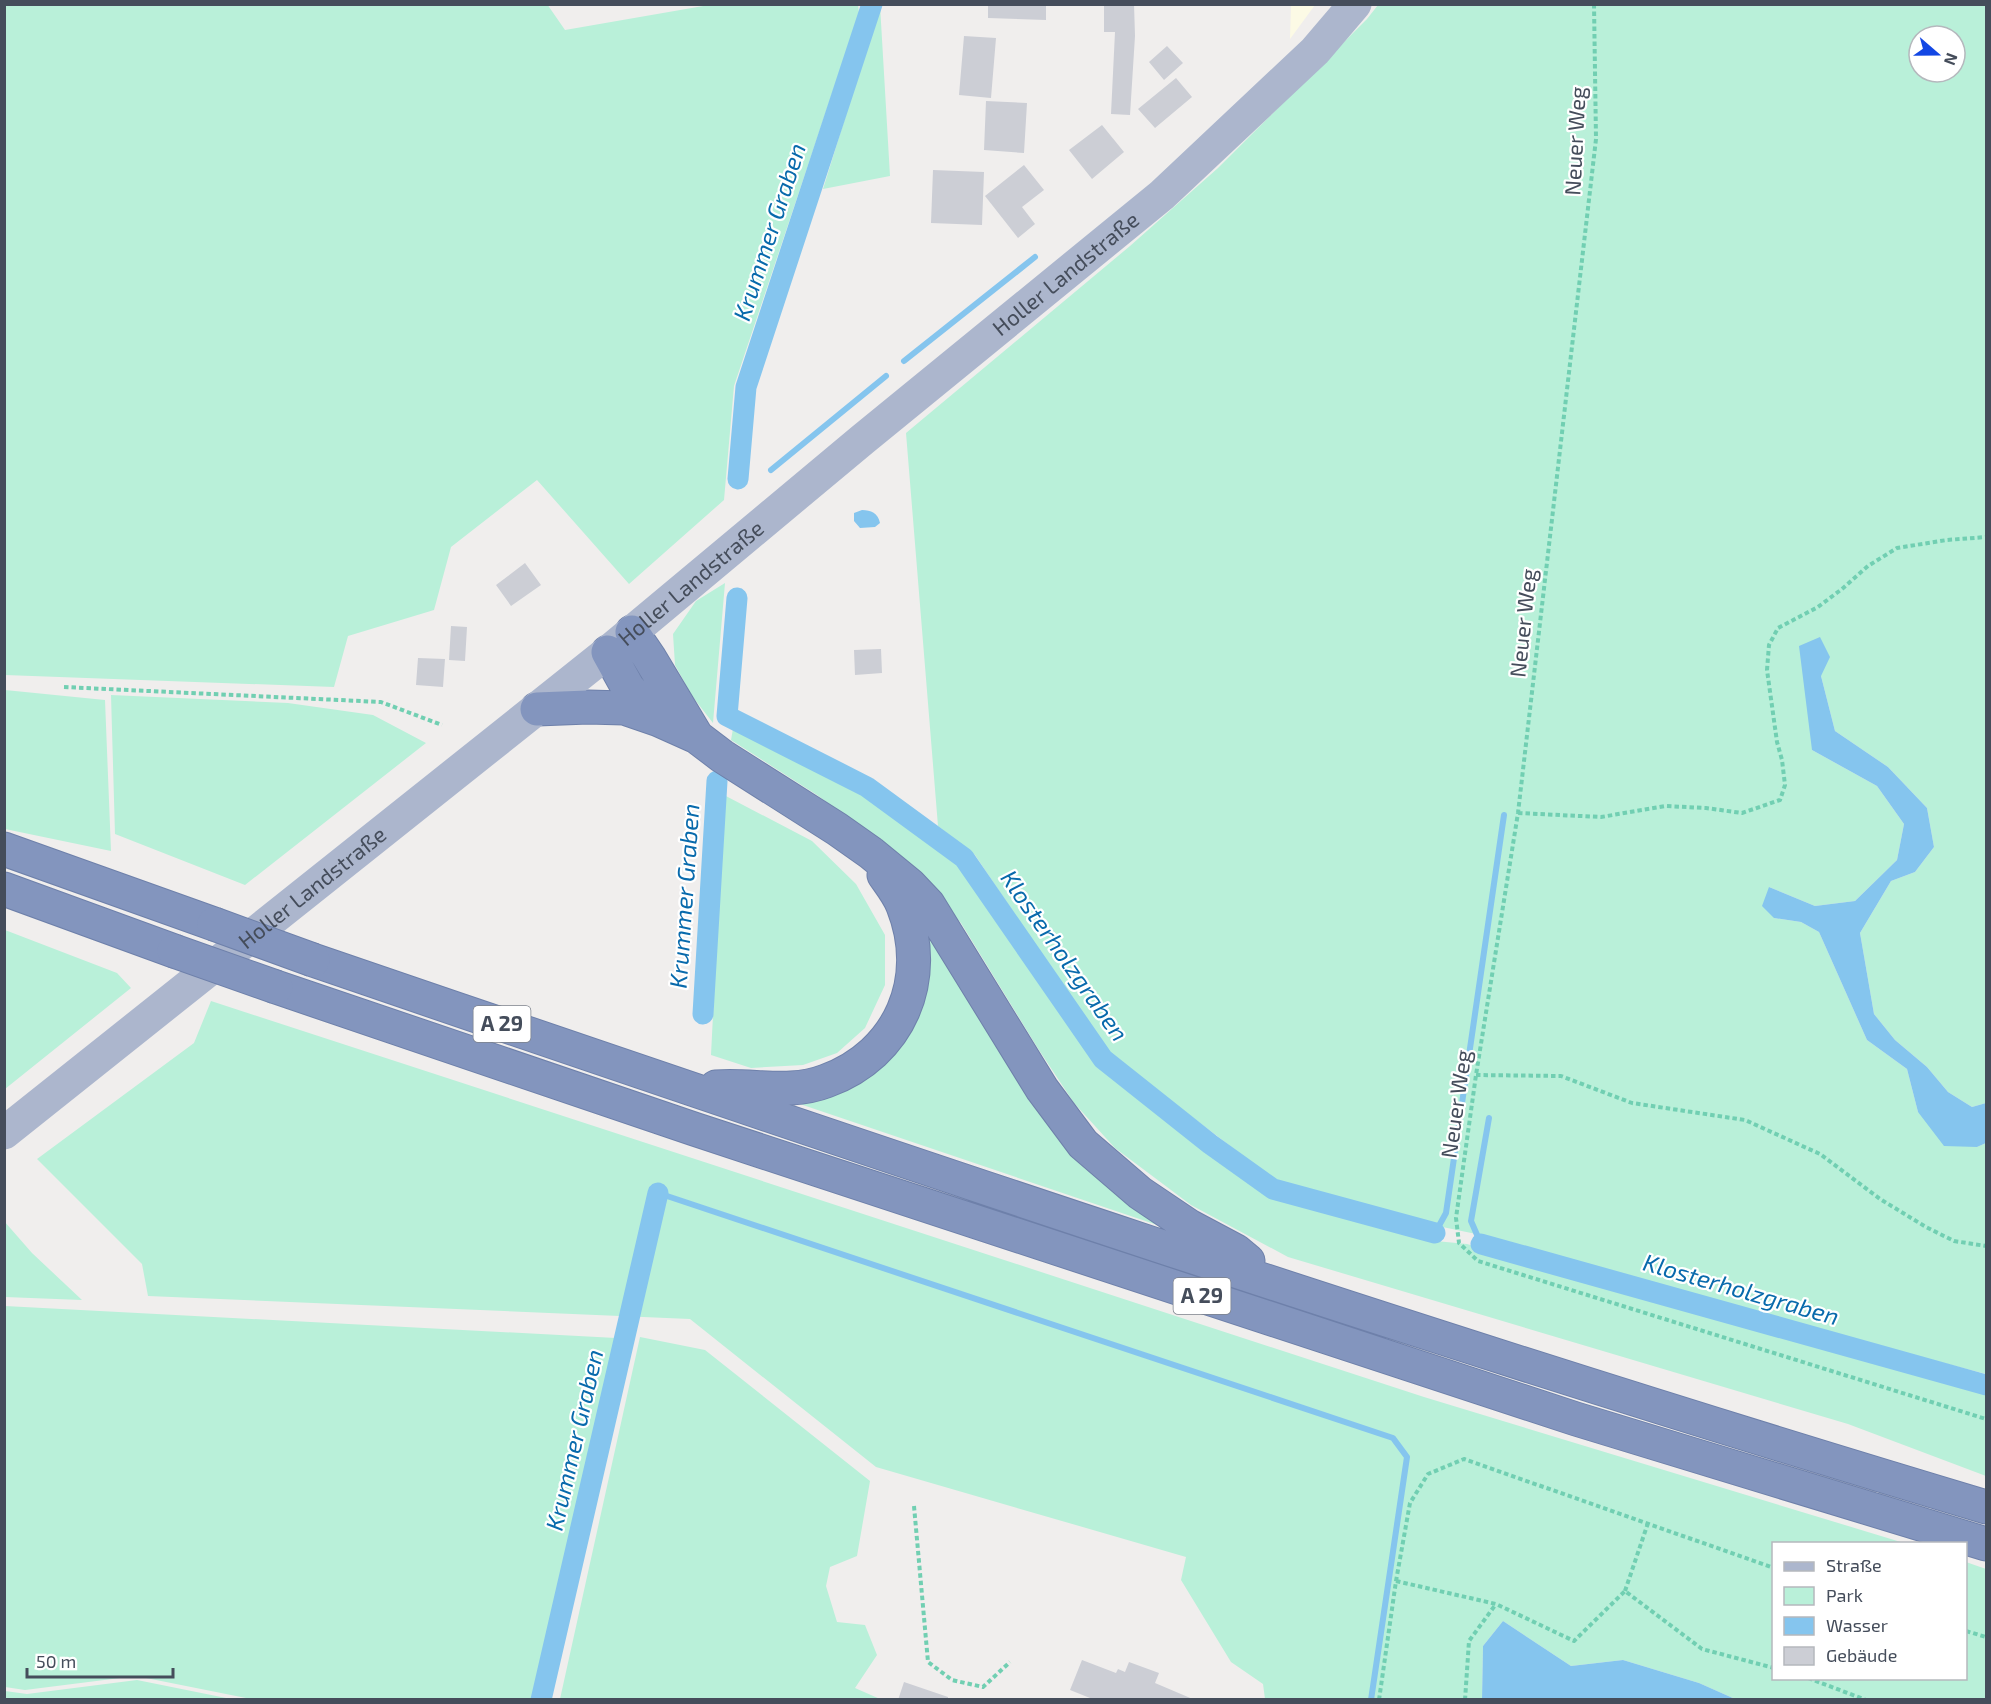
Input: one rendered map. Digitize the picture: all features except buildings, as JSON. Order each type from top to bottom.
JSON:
[{"type":"highway","points":[[620,642],[628,688],[659,720]]},
{"type":"highway","points":[[620,642],[649,657],[697,737]]},
{"type":"highway","points":[[537,709],[624,708],[659,720],[697,737],[871,853],[928,904],[1042,1089],[1083,1144],[1140,1193],[1189,1226],[1236,1251],[1281,1285]]},
{"type":"highway","name":"A 29","points":[[4,849],[313,960],[690,1089],[1281,1285],[1588,1384],[1986,1507]]},
{"type":"highway","points":[[690,1089],[733,1086],[801,1088],[825,1082],[862,1061],[898,1024],[908,1001],[915,956],[908,919],[902,903],[871,853]]},
{"type":"highway","name":"A 29","points":[[4,889],[276,987],[705,1133],[1576,1419],[1986,1544]]},
{"type":"main road","name":"Holler Landstraße","points":[[4,1133],[620,642],[862,440],[1162,195],[1315,51],[1355,4]]},
{"type":"path","name":"Neuer Weg","points":[[1594,4],[1596,139],[1518,813],[1476,1075],[1456,1218],[1459,1244],[1478,1261],[1986,1419]]},
{"type":"path","points":[[1518,813],[1601,817],[1666,806],[1742,813],[1780,800],[1785,785],[1767,670],[1768,645],[1778,628],[1818,607],[1842,590],[1868,566],[1897,548],[1947,540],[1986,537]]},
{"type":"path","points":[[64,687],[381,702],[442,725]]},
{"type":"path","points":[[1476,1075],[1561,1076],[1632,1103],[1745,1120],[1820,1154],[1880,1199],[1926,1227],[1954,1241],[1986,1246]]},
{"type":"path","points":[[1379,1700],[1410,1503],[1428,1474],[1464,1458],[1772,1568]]},
{"type":"path","points":[[914,1506],[928,1662],[952,1680],[983,1687],[1010,1662]]},
{"type":"path","points":[[1396,1581],[1496,1604],[1574,1641],[1625,1591],[1648,1523]]},
{"type":"path","points":[[1625,1591],[1702,1649],[1772,1668]]},
{"type":"path","points":[[1465,1700],[1469,1641],[1496,1604]]},
{"type":"path","points":[[1967,1632],[1986,1637]]},
{"type":"path","points":[[1813,1680],[1866,1700]]},
{"type":"shaded area","points":[[1291,5],[1315,5],[1290,39]]},
{"type":"green space","points":[[547,4],[565,30],[709,5],[858,5],[859,13],[734,386],[724,500],[629,584],[537,480],[451,547],[434,610],[348,636],[334,687],[5,675],[5,5]]},
{"type":"green space","points":[[880,5],[890,176],[823,189]]},
{"type":"green space","points":[[1378,5],[1986,5],[1986,1103],[1972,1107],[1948,1092],[1927,1067],[1895,1040],[1874,1014],[1860,933],[1891,881],[1915,872],[1934,847],[1927,808],[1888,767],[1835,731],[1821,676],[1819,638],[1812,750],[1877,786],[1904,824],[1897,860],[1855,901],[1815,906],[1769,887],[1774,918],[1801,922],[1819,932],[1867,1040],[1907,1069],[1918,1112],[1977,1147],[1986,1143],[1986,1374],[1765,1316],[1476,1234],[1433,1225],[1279,1183],[1108,1053],[975,855],[938,826],[906,433],[1130,246],[1218,168],[1367,19]]},
{"type":"green space","points":[[725,583],[713,723],[692,696],[675,665],[673,634],[696,601]]},
{"type":"green space","points":[[5,690],[105,700],[111,851],[5,829]]},
{"type":"green space","points":[[111,695],[288,703],[373,715],[426,743],[245,885],[115,834]]},
{"type":"green space","points":[[734,723],[863,791],[960,865],[1100,1067],[1267,1195],[1425,1240],[1467,1244],[1986,1391],[1986,1476],[1848,1424],[1288,1257],[1191,1205],[1115,1148],[1074,1103],[961,923],[908,862],[817,795],[731,740]]},
{"type":"green space","points":[[724,795],[812,841],[856,884],[885,935],[885,985],[865,1028],[837,1053],[803,1065],[751,1068],[711,1055]]},
{"type":"green space","points":[[916,913],[1175,1231],[794,1102],[888,1053]]},
{"type":"green space","points":[[5,930],[117,973],[131,988],[5,1089]]},
{"type":"green space","points":[[211,1001],[1424,1397],[1901,1542],[1772,1542],[1772,1680],[1967,1680],[1967,1562],[1986,1569],[1986,1699],[1735,1699],[1699,1683],[1623,1660],[1571,1666],[1503,1621],[1483,1646],[1482,1699],[1265,1699],[1263,1684],[1231,1662],[1181,1580],[1186,1557],[876,1467],[690,1319],[148,1296],[142,1264],[37,1159],[194,1043]]},
{"type":"green space","points":[[4,1221],[32,1253],[82,1300],[5,1297]]},
{"type":"green space","points":[[5,1306],[616,1338],[532,1699],[251,1699],[136,1676],[25,1690],[5,1687]]},
{"type":"green space","points":[[640,1337],[705,1350],[870,1481],[857,1556],[830,1567],[826,1586],[837,1622],[865,1625],[877,1655],[855,1688],[880,1699],[560,1699]]},
{"type":"green space","points":[[137,1680],[231,1699],[5,1699],[5,1691],[27,1694]]},
{"type":"water","points":[[862,510],[874,513],[880,523],[875,527],[860,528],[854,521],[854,513]]},
{"type":"water","points":[[1820,637],[1830,657],[1821,676],[1835,731],[1888,767],[1927,808],[1934,847],[1915,872],[1891,881],[1860,933],[1874,1014],[1895,1040],[1927,1067],[1948,1092],[1972,1107],[1986,1103],[1986,1143],[1977,1147],[1944,1146],[1918,1112],[1907,1069],[1867,1040],[1819,932],[1801,922],[1774,918],[1762,906],[1769,887],[1815,906],[1855,901],[1897,860],[1904,824],[1877,786],[1812,750],[1799,646]]},
{"type":"water","points":[[1503,1621],[1571,1666],[1623,1660],[1699,1683],[1735,1699],[1482,1699],[1483,1646]]},
{"type":"waterway","name":"Krummer Graben","points":[[738,479],[746,387],[872,4]]},
{"type":"waterway","points":[[904,361],[1035,257]]},
{"type":"waterway","points":[[771,470],[886,376]]},
{"type":"waterway","name":"Klosterholzgraben","points":[[737,598],[727,716],[867,787],[964,858],[1103,1059],[1210,1144],[1273,1189],[1435,1233]]},
{"type":"waterway","name":"Krummer Graben","points":[[703,1014],[717,781]]},
{"type":"waterway","points":[[1435,1233],[1446,1213],[1504,815]]},
{"type":"waterway","points":[[1481,1244],[1471,1221],[1489,1118]]},
{"type":"waterway","points":[[658,1193],[1393,1438],[1407,1457],[1371,1700]]},
{"type":"waterway","name":"Krummer Graben","points":[[541,1700],[658,1193]]},
{"type":"waterway","name":"Klosterholzgraben","points":[[1481,1244],[1986,1385]]}]
